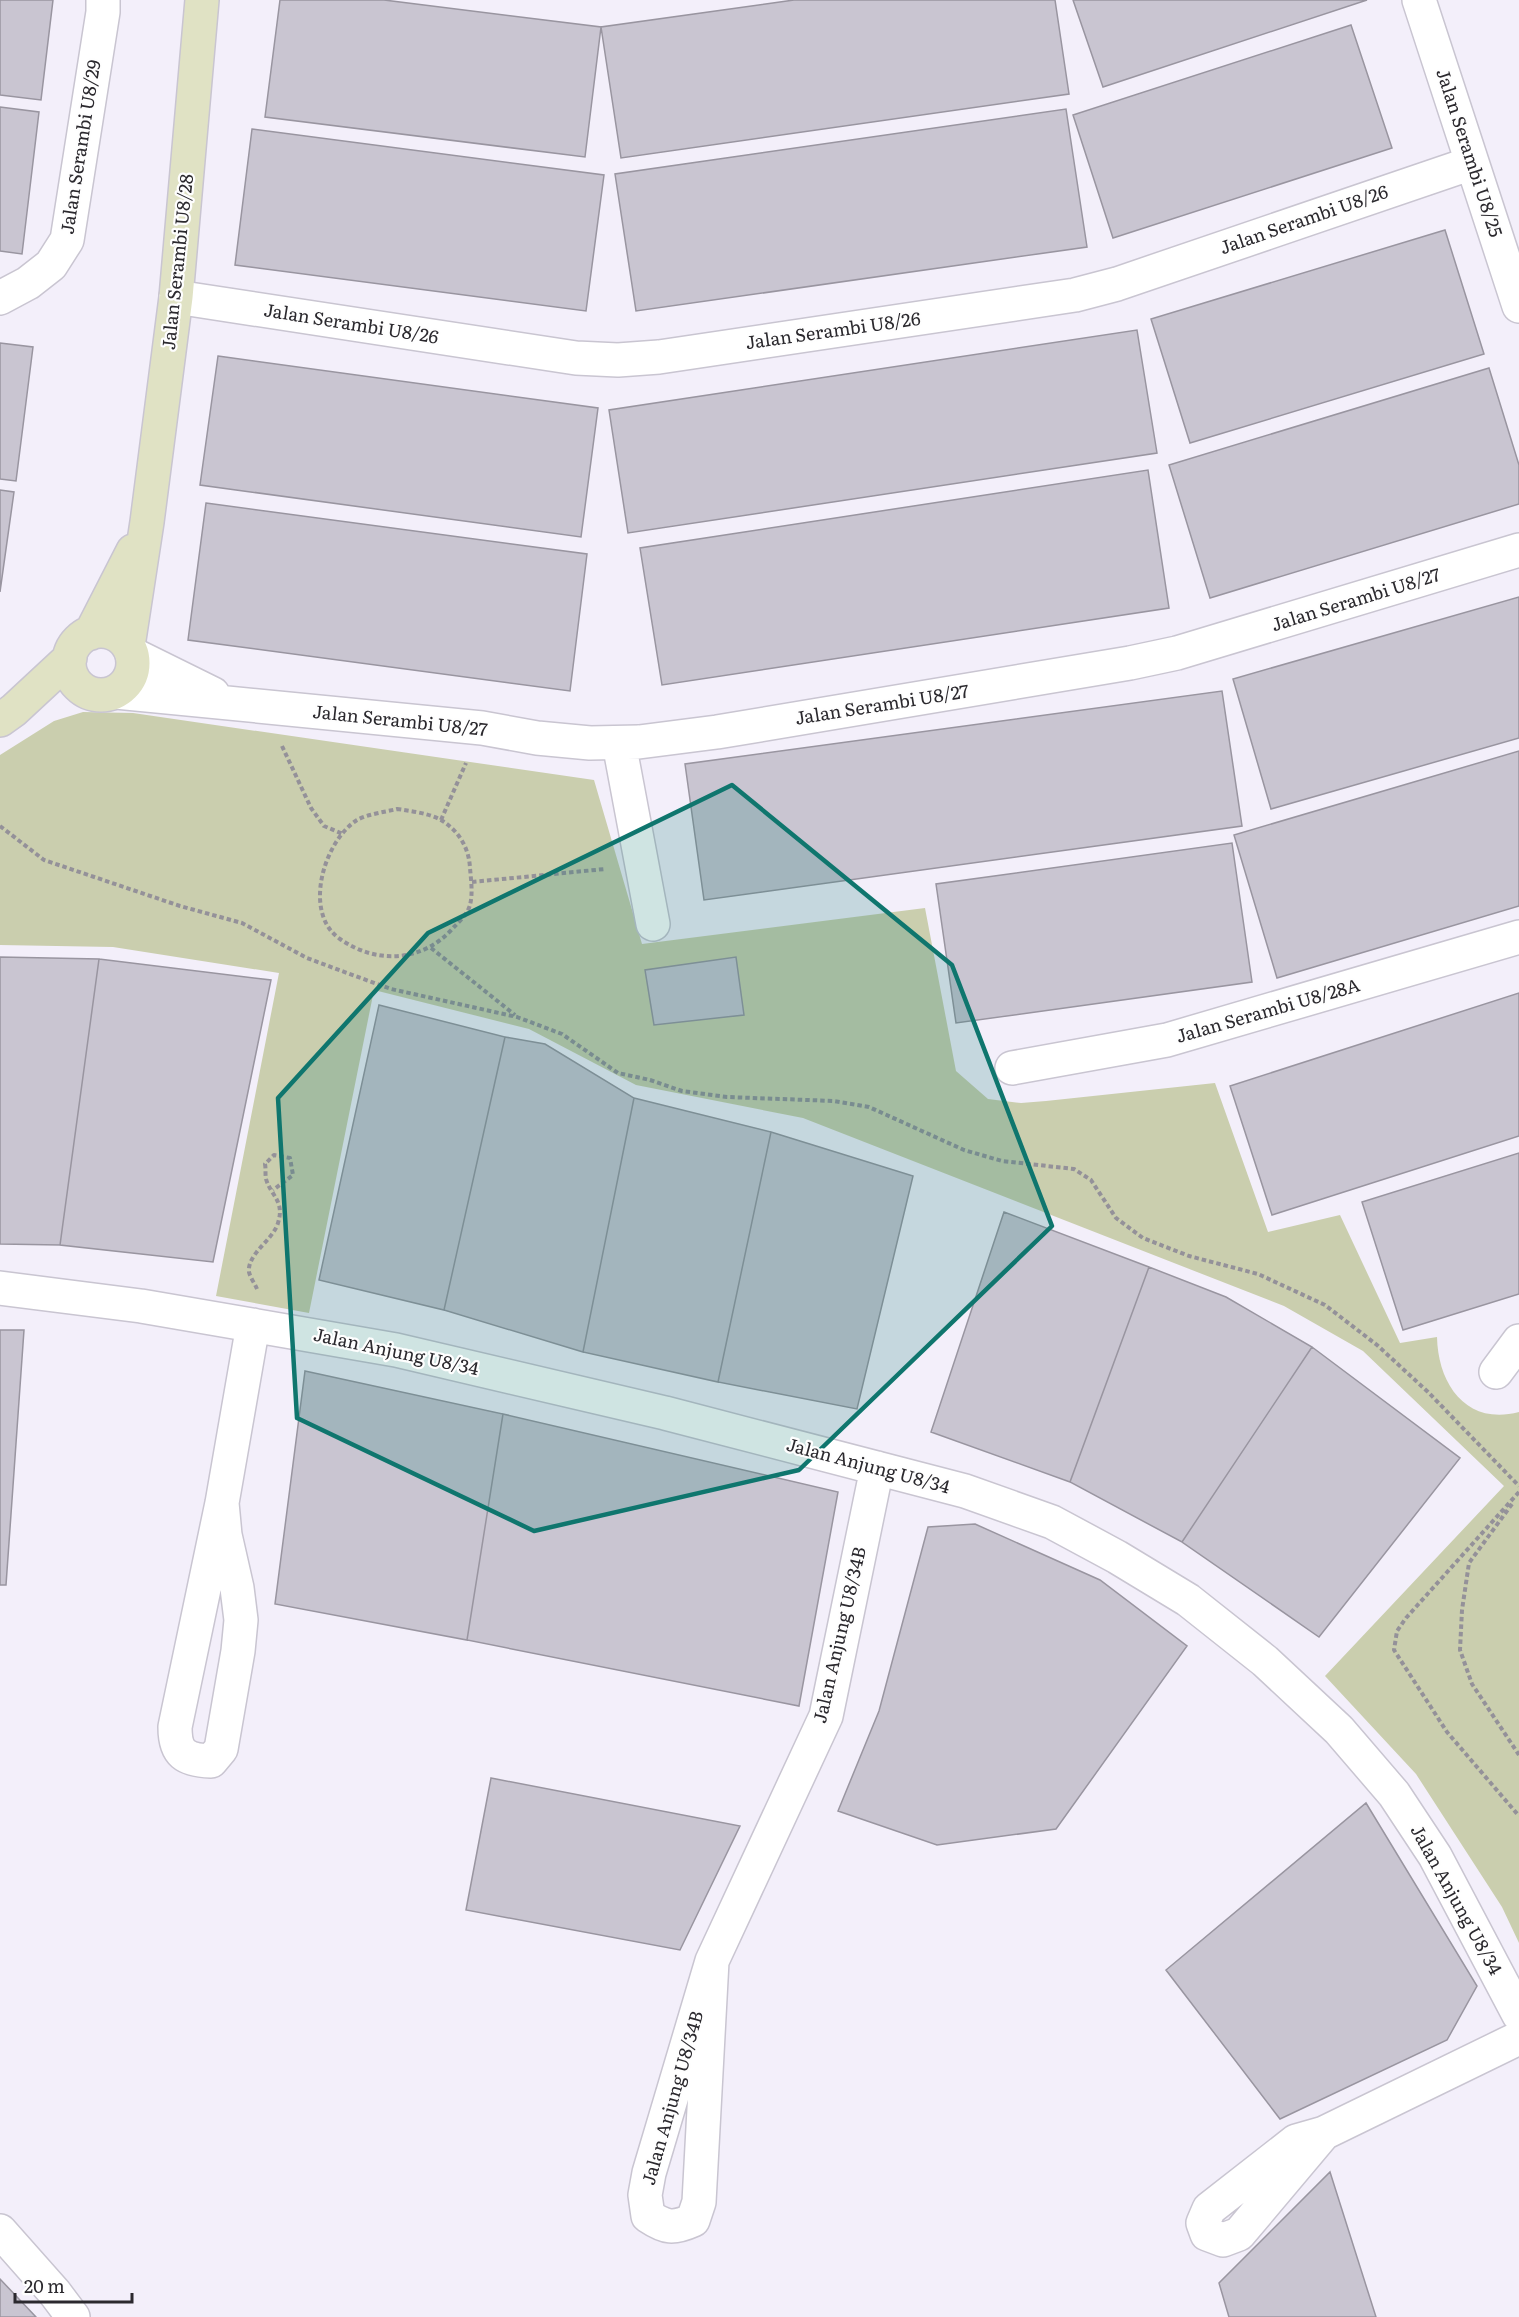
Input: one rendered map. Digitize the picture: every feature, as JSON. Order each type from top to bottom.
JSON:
[{"type":"street","name":"Jalan Serambi U8/29","points":[[0,298],[28,283],[51,265],[67,240],[103,0]]},
{"type":"street","name":"Jalan Serambi U8/28","points":[[130,650],[176,297],[202,0]]},
{"type":"street","name":"Jalan Serambi U8/25","points":[[1419,0],[1519,306]]},
{"type":"street","name":"Jalan Serambi U8/26","points":[[176,297],[576,358],[618,360],[659,357],[1075,295],[1117,284],[1472,162]]},
{"type":"street","name":"Jalan Serambi U8/28","points":[[91,633],[147,522]]},
{"type":"street","name":"Jalan Serambi U8/27","points":[[102,692],[482,728],[537,738],[590,743],[619,742],[717,732],[1130,663],[1177,653],[1519,550]]},
{"type":"street","points":[[7,715],[123,687],[133,671],[130,650],[121,638],[102,631],[81,638],[73,648],[70,669],[80,687],[102,692]]},
{"type":"street","name":"Jalan Serambi U8/27","points":[[130,650],[231,703]]},
{"type":"street","points":[[7,715],[70,658]]},
{"type":"street","points":[[619,742],[654,924]]},
{"type":"street","name":"Jalan Serambi U8/28A","points":[[1012,1068],[1167,1040],[1519,937]]},
{"type":"street","name":"Jalan Anjung U8/34","points":[[0,1288],[141,1306],[407,1352],[665,1413],[965,1491],[1052,1522],[1117,1557],[1188,1600],[1265,1661],[1339,1730],[1394,1794],[1436,1856],[1519,2015]]},
{"type":"street","points":[[222,1503],[225,1535],[237,1588],[241,1620],[238,1651],[221,1749],[211,1761],[196,1760],[183,1755],[175,1741],[175,1727],[222,1503],[253,1325]]},
{"type":"street","points":[[1496,1372],[1519,1341]]},
{"type":"street","name":"Jalan Anjung U8/34B","points":[[712,1961],[699,2202],[693,2220],[679,2226],[662,2225],[648,2216],[645,2195],[649,2173],[712,1961],[826,1716],[877,1468]]},
{"type":"street","points":[[1324,2133],[1519,2038]]},
{"type":"street","points":[[0,2231],[55,2293],[72,2317]]},
{"type":"path","points":[[263,706],[311,808],[324,826],[343,834]]},
{"type":"path","points":[[441,820],[482,728]]},
{"type":"path","points":[[397,809],[419,812],[441,820],[456,833],[469,852],[472,882],[470,906],[447,936],[431,948],[392,958],[370,954],[351,947],[335,936],[322,916],[319,900],[321,878],[328,858],[343,834],[357,820],[397,809]]},
{"type":"path","points":[[0,826],[44,860],[180,906],[242,923],[307,958],[347,974],[391,989],[517,1017],[562,1034],[618,1073],[650,1080],[682,1091],[727,1096],[834,1101],[869,1107],[964,1150],[1002,1161],[1074,1169],[1090,1180],[1116,1218],[1143,1238],[1189,1256],[1258,1274],[1325,1305],[1377,1345],[1428,1392],[1519,1486]]},
{"type":"path","points":[[472,882],[642,865]]},
{"type":"path","points":[[431,948],[517,1017]]},
{"type":"path","points":[[253,1325],[259,1295],[249,1273],[251,1260],[278,1225],[280,1212],[277,1198],[266,1180],[266,1164],[274,1155],[290,1158],[293,1175],[273,1190]]},
{"type":"path","points":[[1519,1493],[1469,1563],[1462,1610],[1460,1650],[1472,1684],[1519,1755]]},
{"type":"path","points":[[1519,1493],[1406,1618],[1397,1631],[1394,1650],[1447,1732],[1519,1816]]},
{"type":"highlighted area","points":[[732,785],[952,965],[1052,1226],[799,1470],[534,1531],[297,1418],[278,1098],[428,933]]},
{"type":"green space","points":[[83,712],[133,713],[594,780],[642,944],[925,908],[956,1071],[988,1099],[1021,1103],[1215,1083],[1268,1232],[1340,1215],[1400,1343],[1437,1337],[1443,1371],[1459,1398],[1470,1407],[1484,1413],[1501,1415],[1519,1412],[1519,1943],[1502,1907],[1416,1774],[1325,1676],[1504,1486],[1363,1351],[1284,1306],[803,1118],[636,1085],[529,1029],[374,990],[309,1313],[216,1296],[279,973],[113,947],[0,945],[0,755],[54,721]]},
{"type":"building","points":[[0,0],[53,0],[41,100],[0,95]]},
{"type":"building","points":[[280,0],[384,0],[601,27],[585,157],[265,117]]},
{"type":"building","points":[[794,0],[1055,0],[1069,94],[621,158],[601,27]]},
{"type":"building","points":[[1073,0],[1367,0],[1103,87]]},
{"type":"building","points":[[1351,25],[1392,148],[1113,238],[1073,115]]},
{"type":"building","points":[[0,107],[39,112],[22,254],[0,251]]},
{"type":"building","points":[[1066,109],[1087,247],[636,311],[615,174]]},
{"type":"building","points":[[252,129],[604,175],[586,311],[235,265]]},
{"type":"building","points":[[1445,230],[1484,354],[1190,443],[1151,319]]},
{"type":"building","points":[[1137,330],[1157,453],[628,533],[609,410]]},
{"type":"building","points":[[0,343],[33,347],[16,481],[0,479]]},
{"type":"building","points":[[218,356],[598,408],[581,537],[200,485]]},
{"type":"building","points":[[1489,368],[1519,465],[1519,504],[1210,598],[1169,465]]},
{"type":"building","points":[[1148,470],[1169,608],[662,685],[640,548]]},
{"type":"building","points":[[0,490],[14,492],[0,592]]},
{"type":"building","points":[[206,503],[587,554],[570,691],[188,640]]},
{"type":"building","points":[[1519,597],[1519,738],[1271,809],[1233,679]]},
{"type":"building","points":[[1222,691],[1242,826],[704,900],[685,764]]},
{"type":"building","points":[[1519,751],[1519,906],[1277,978],[1234,835]]},
{"type":"building","points":[[1232,843],[1252,982],[956,1023],[936,884]]},
{"type":"building","points":[[0,957],[99,959],[60,1245],[0,1244]]},
{"type":"building","points":[[736,957],[744,1015],[654,1025],[645,970]]},
{"type":"building","points":[[99,959],[271,980],[213,1262],[60,1245]]},
{"type":"building","points":[[1519,993],[1519,1136],[1272,1215],[1230,1086]]},
{"type":"building","points":[[379,1005],[505,1037],[444,1310],[319,1280]]},
{"type":"building","points":[[505,1037],[545,1044],[634,1098],[583,1352],[444,1310]]},
{"type":"building","points":[[634,1098],[771,1132],[718,1382],[583,1352]]},
{"type":"building","points":[[771,1132],[913,1176],[857,1409],[718,1382]]},
{"type":"building","points":[[1519,1153],[1519,1294],[1403,1330],[1362,1202]]},
{"type":"building","points":[[1004,1212],[1149,1267],[1070,1482],[931,1432]]},
{"type":"building","points":[[1149,1267],[1226,1297],[1312,1347],[1182,1542],[1070,1482]]},
{"type":"building","points":[[0,1330],[24,1330],[6,1585],[0,1585]]},
{"type":"building","points":[[1312,1347],[1460,1458],[1319,1637],[1182,1542]]},
{"type":"building","points":[[305,1371],[503,1414],[467,1640],[275,1604]]},
{"type":"building","points":[[503,1414],[838,1492],[799,1706],[467,1640]]},
{"type":"building","points":[[975,1524],[1100,1580],[1187,1646],[1056,1829],[937,1845],[838,1811],[879,1711],[928,1527]]},
{"type":"building","points":[[491,1778],[740,1826],[680,1950],[466,1910]]},
{"type":"building","points":[[1366,1803],[1477,1986],[1447,2040],[1280,2119],[1166,1970]]},
{"type":"building","points":[[1330,2172],[1376,2317],[1229,2317],[1219,2283]]},
{"type":"building","points":[[0,2279],[36,2317],[0,2317]]}]
